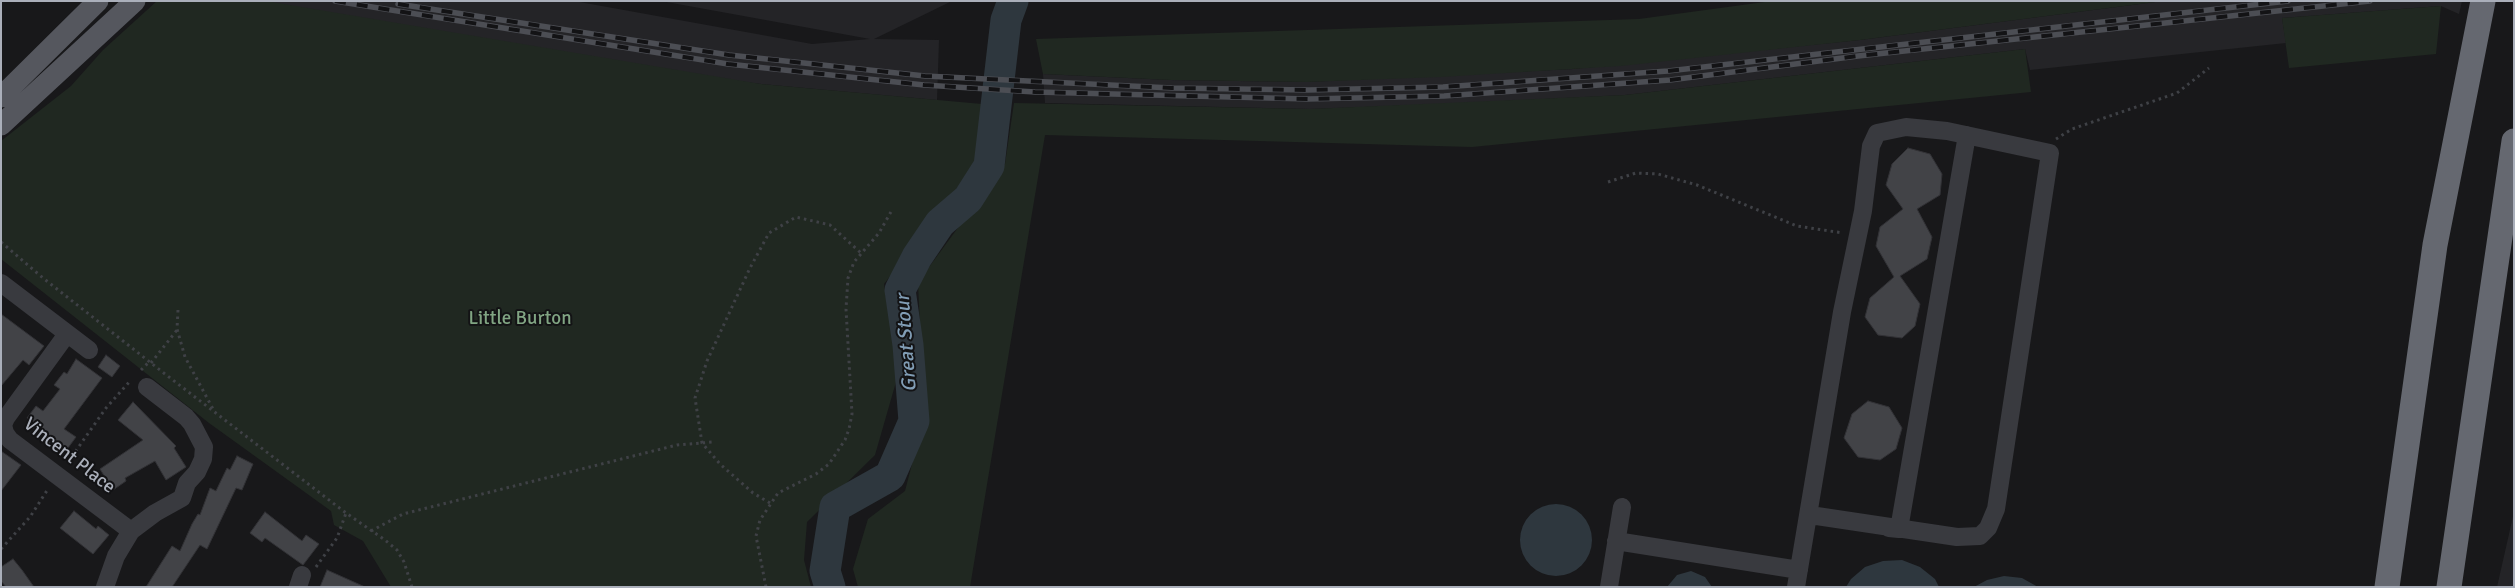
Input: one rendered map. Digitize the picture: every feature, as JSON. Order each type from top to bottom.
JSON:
[{"type":"highway","points":[[2387,587],[2435,245],[2483,1]]},
{"type":"highway","points":[[2449,587],[2514,141]]},
{"type":"main road","points":[[1,96],[98,1]]},
{"type":"main road","points":[[1,125],[135,1]]},
{"type":"street","points":[[1616,541],[1797,578],[1810,515],[1842,312],[1858,236],[1871,146],[1878,133],[1906,127],[1966,135],[2050,153],[1996,509],[1988,528],[1980,536],[1957,537],[1810,515]]},
{"type":"street","points":[[1899,529],[1966,135]]},
{"type":"street","points":[[7,287],[88,350]]},
{"type":"street","name":"Vincent Place","points":[[67,334],[11,411],[3,425],[10,440],[131,531]]},
{"type":"street","points":[[105,587],[116,556],[131,531],[155,513],[182,498],[184,489],[197,472],[203,459],[202,442],[186,416],[147,387]]},
{"type":"street","points":[[1609,587],[1622,507]]},
{"type":"path","points":[[2050,153],[2056,138],[2072,129],[2177,92],[2208,68]]},
{"type":"path","points":[[1608,182],[1636,172],[1658,174],[1705,189],[1797,226],[1858,236]]},
{"type":"path","points":[[766,587],[756,536],[760,520],[778,493],[816,474],[829,464],[845,440],[852,414],[846,309],[848,278],[861,252],[878,233],[892,210]]},
{"type":"path","points":[[770,503],[747,488],[702,443],[695,398],[707,361],[750,268],[769,233],[796,217],[830,225],[861,252]]},
{"type":"path","points":[[1,242],[150,363],[397,550],[410,575],[412,587]]},
{"type":"path","points":[[178,310],[178,329],[185,357],[214,412]]},
{"type":"path","points":[[1,550],[30,517],[106,408],[150,363],[178,329]]},
{"type":"path","points":[[371,531],[403,514],[678,445],[713,442]]},
{"type":"path","points":[[300,581],[310,576],[331,546],[346,513]]},
{"type":"shaded area","points":[[260,1],[574,1],[812,44],[870,39],[661,1],[952,1],[874,39],[939,40],[937,100],[761,84],[613,64]]},
{"type":"shaded area","points":[[2163,1],[2462,1],[2459,14],[2441,6],[2282,18],[2286,43],[2030,70],[2025,49],[1625,95],[1310,109],[1045,103],[1043,74],[1171,80],[1307,82],[1573,69],[1860,40]]},
{"type":"shaded area","points":[[1556,504],[1576,510],[1586,520],[1592,540],[1586,560],[1576,570],[1556,576],[1536,570],[1526,560],[1520,540],[1526,520],[1536,510]]},
{"type":"shaded area","points":[[2514,512],[2514,587],[2497,587]]},
{"type":"shaded area","points":[[1902,560],[1920,567],[1935,579],[1939,587],[1846,587],[1851,579],[1865,567],[1883,561]]},
{"type":"shaded area","points":[[1691,571],[1705,577],[1712,587],[1667,587],[1677,575]]},
{"type":"shaded area","points":[[2004,576],[2022,578],[2038,587],[1974,587],[1987,580]]},
{"type":"green space","name":"Little Burton","points":[[157,1],[266,1],[761,84],[982,104],[978,158],[944,207],[884,284],[898,375],[875,455],[807,522],[804,560],[811,587],[391,587],[363,541],[334,525],[331,511],[209,423],[1,259],[1,141],[71,86],[103,50]]},
{"type":"green space","points":[[1772,1],[2163,1],[1860,40],[1621,66],[1441,77],[1307,82],[1171,80],[1043,74],[1036,39],[1639,19]]},
{"type":"green space","points":[[2441,6],[2436,54],[2289,68],[2282,18]]},
{"type":"green space","points":[[2025,49],[2031,92],[1472,147],[1045,135],[970,587],[858,587],[853,569],[868,519],[905,491],[924,418],[918,282],[1005,164],[1014,103],[1310,109],[1625,95]]},
{"type":"building","points":[[1908,148],[1930,154],[1942,174],[1940,195],[1917,209],[1932,237],[1927,259],[1900,276],[1920,304],[1915,326],[1902,338],[1878,335],[1865,317],[1870,298],[1894,277],[1876,246],[1880,227],[1903,209],[1886,185],[1892,164]]},
{"type":"building","points":[[1,314],[44,346],[29,365],[23,360],[1,386]]},
{"type":"building","points":[[106,355],[120,366],[112,377],[98,367]]},
{"type":"building","points":[[76,359],[102,378],[64,429],[76,437],[62,456],[36,436],[39,432],[32,428],[34,424],[27,418],[36,406],[43,411],[60,389],[54,385],[64,372],[67,374]]},
{"type":"building","points":[[1868,401],[1889,407],[1902,428],[1896,449],[1880,460],[1858,457],[1844,438],[1852,414]]},
{"type":"building","points":[[133,402],[176,446],[174,448],[186,467],[166,480],[155,461],[125,478],[126,481],[113,490],[100,469],[143,440],[118,420]]},
{"type":"building","points":[[1,451],[21,465],[1,491]]},
{"type":"building","points":[[237,456],[253,464],[242,490],[236,488],[207,549],[200,545],[172,587],[146,587],[172,546],[180,551],[192,524],[198,514],[200,515],[210,488],[216,491],[227,468],[230,470]]},
{"type":"building","points":[[74,511],[96,529],[98,526],[109,535],[93,554],[60,528]]},
{"type":"building","points":[[265,512],[302,541],[306,535],[319,544],[303,565],[265,538],[262,542],[250,533]]},
{"type":"building","points":[[13,559],[34,587],[6,587],[1,581],[1,567]]},
{"type":"building","points":[[327,570],[365,587],[320,587]]},
{"type":"waterway","name":"Great Stour","points":[[830,587],[825,571],[835,507],[890,476],[914,421],[908,345],[900,290],[917,257],[940,223],[968,199],[989,166],[1006,20],[1013,1]]},
{"type":"railway","points":[[335,1],[728,64],[924,85],[1035,92],[1308,99],[1444,96],[1670,80],[1858,56],[2370,1]]},
{"type":"railway","points":[[398,4],[729,55],[925,76],[1172,88],[1308,90],[1443,87],[1668,71],[2288,1]]}]
